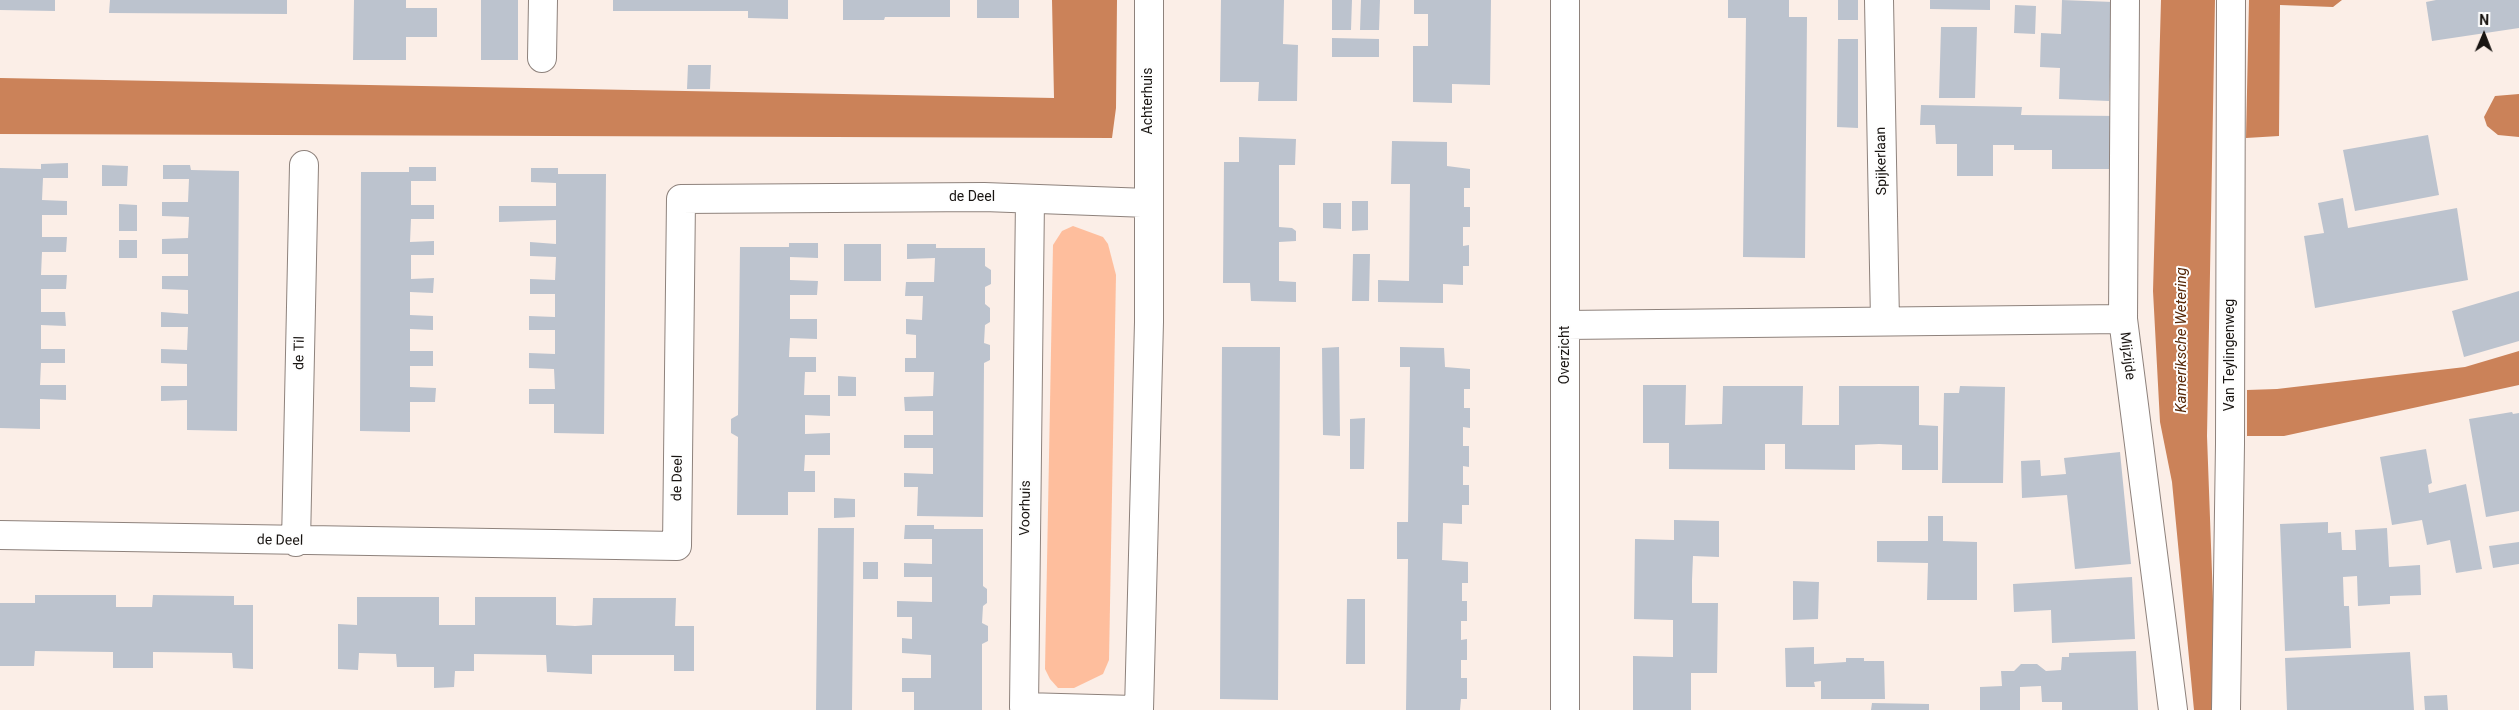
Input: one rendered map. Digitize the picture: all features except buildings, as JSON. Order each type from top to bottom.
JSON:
[{"type":"street","points":[[542,58],[543,0]]},
{"type":"street","name":"Achterhuis","points":[[1148,203],[1149,0]]},
{"type":"street","name":"Overzicht","points":[[1565,0],[1565,710]]},
{"type":"street","name":"Spijkerlaan","points":[[1879,0],[1884,321]]},
{"type":"street","name":"Mijzijde","points":[[2125,0],[2123,319],[2173,710]]},
{"type":"street","name":"Van Teylingenweg","points":[[2226,710],[2230,444],[2231,0]]},
{"type":"street","name":"de Til","points":[[296,542],[304,165]]},
{"type":"street","name":"de Deel","points":[[0,535],[296,542],[677,546],[681,199],[1030,198],[1148,203]]},
{"type":"street","name":"Voorhuis","points":[[1030,198],[1024,707],[1134,710]]},
{"type":"street","points":[[1139,710],[1149,332],[1148,203]]},
{"type":"street","points":[[1565,325],[2123,319]]},
{"type":"shaded area","points":[[1073,226],[1103,237],[1108,244],[1116,275],[1109,660],[1103,674],[1074,688],[1058,688],[1050,679],[1045,669],[1053,245],[1062,231]]},
{"type":"water","points":[[1052,0],[1117,0],[1116,108],[1112,138],[0,134],[0,78],[1054,98]]},
{"type":"water","name":"Kameriksche Wetering","points":[[2161,0],[2215,0],[2207,436],[2217,710],[2194,710],[2172,482],[2160,422],[2153,291]]},
{"type":"water","points":[[2249,0],[2342,0],[2333,7],[2280,5],[2279,136],[2246,138]]},
{"type":"water","points":[[2519,94],[2519,137],[2498,135],[2487,126],[2484,117],[2495,96]]},
{"type":"water","points":[[2519,351],[2519,385],[2284,436],[2247,436],[2247,390],[2277,389],[2465,367]]}]
